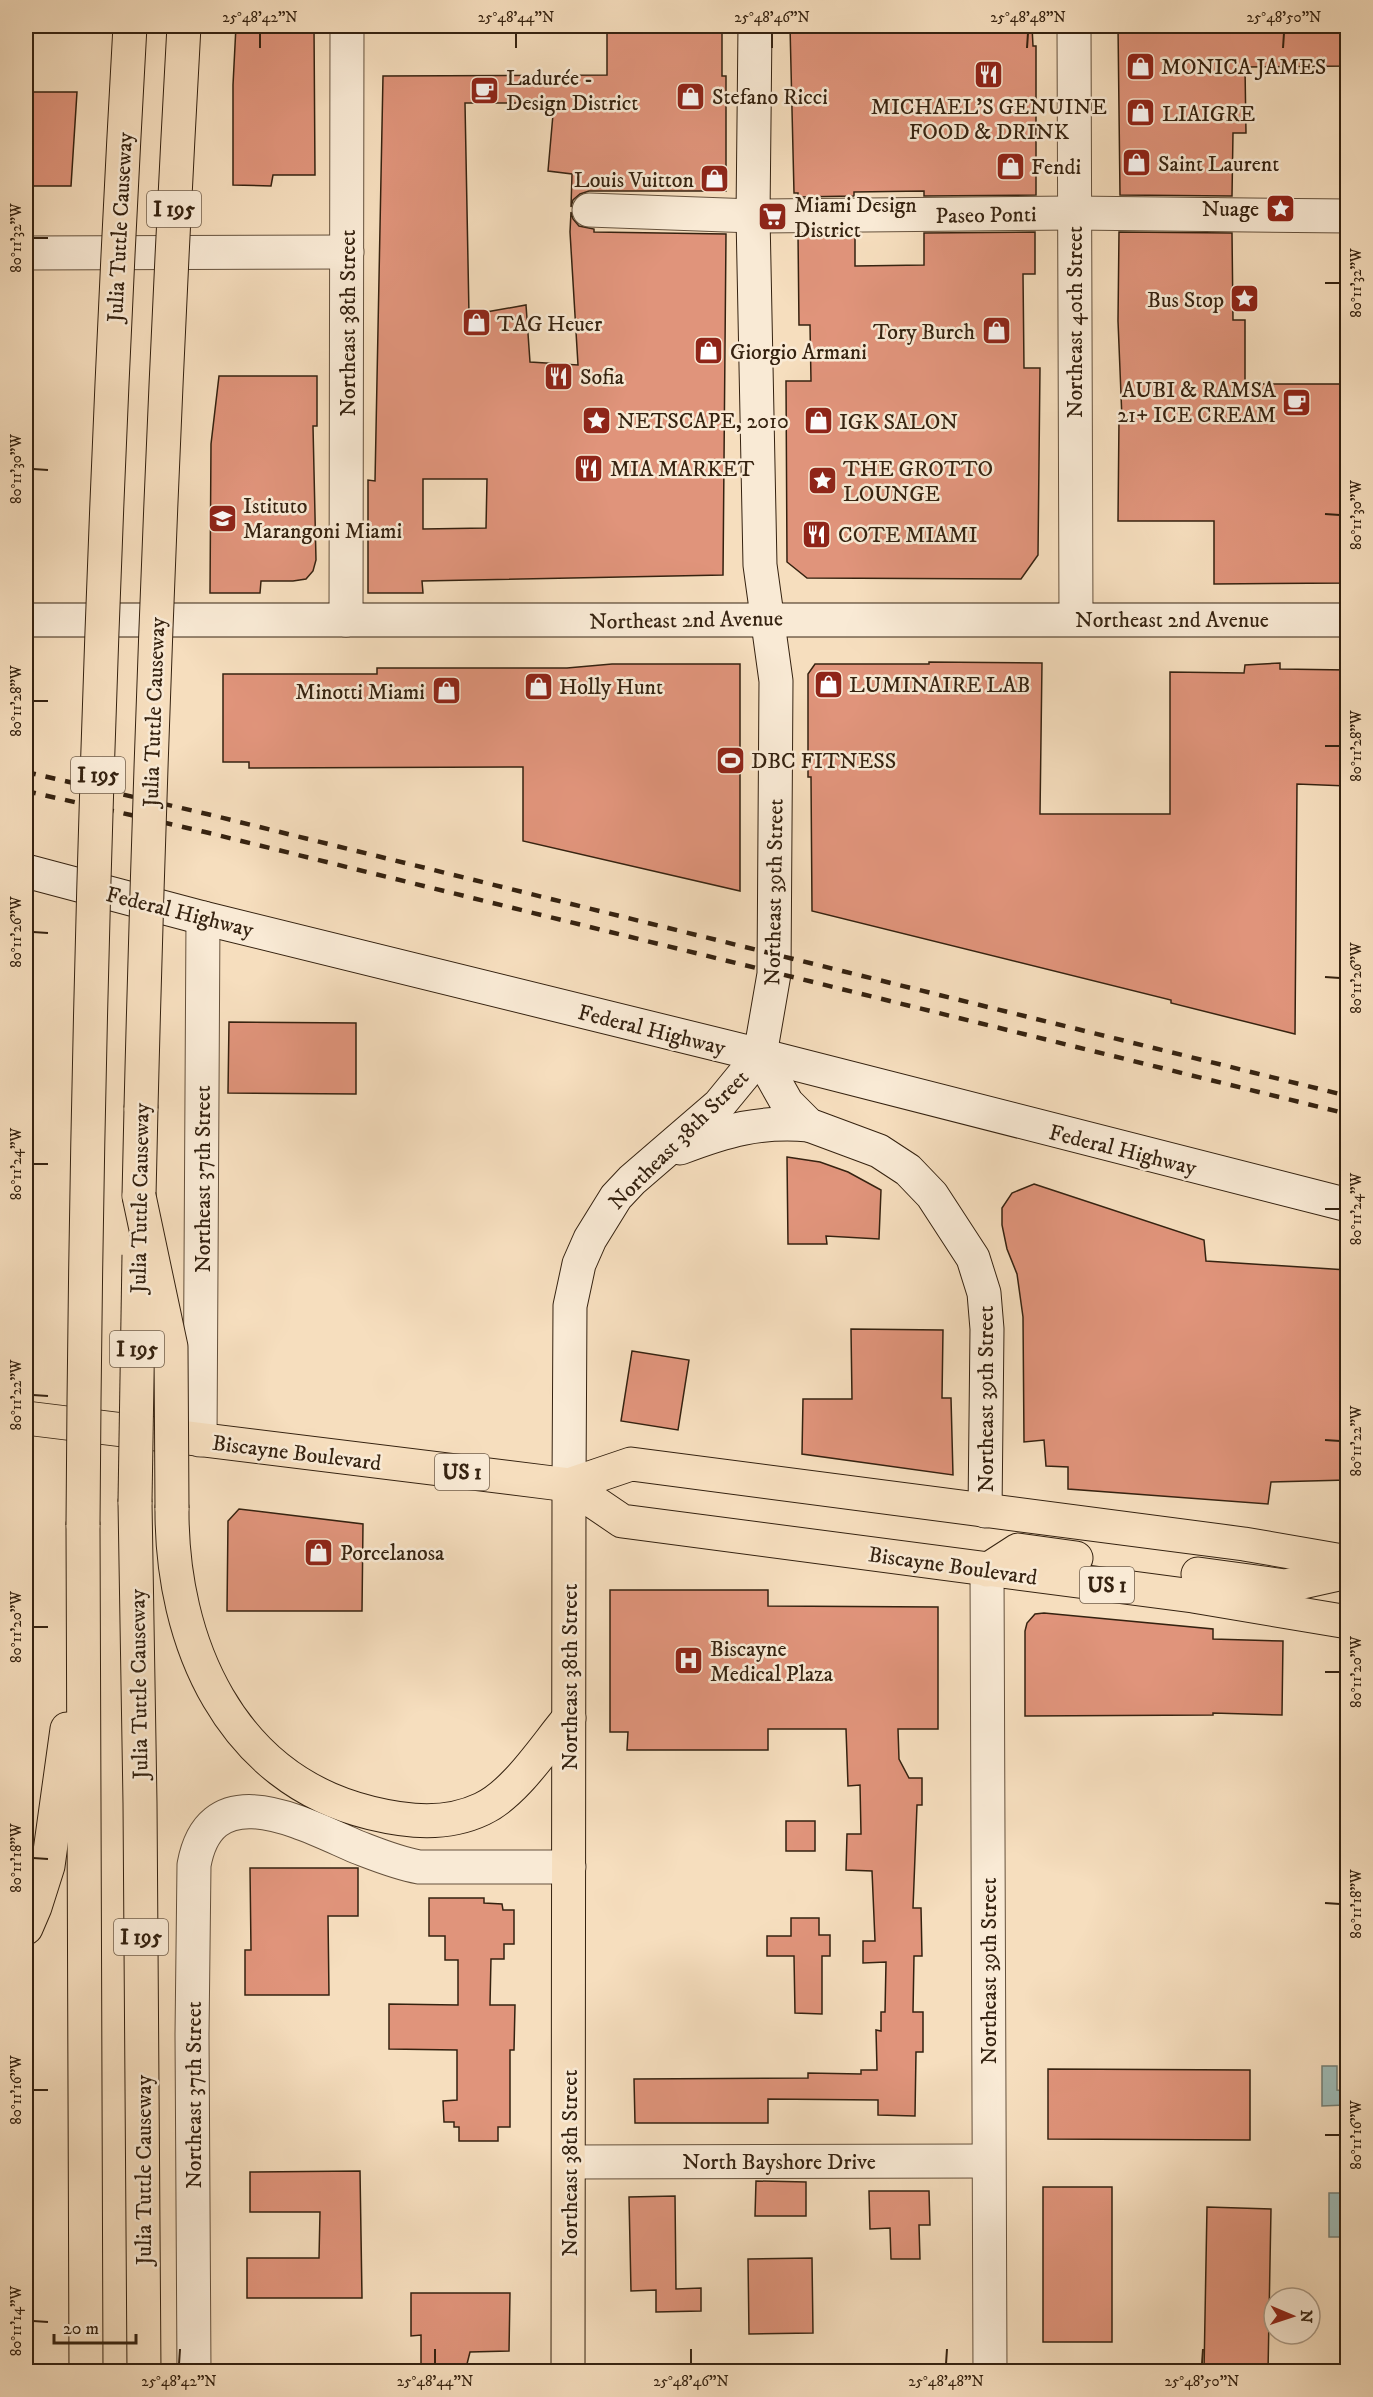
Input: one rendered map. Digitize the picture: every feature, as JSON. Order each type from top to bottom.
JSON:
[{"type":"main road","name":"Julia Tuttle Causeway","points":[[86,2372],[83,1525],[88,1124],[110,436],[130,26]]},
{"type":"main road","name":"Julia Tuttle Causeway","points":[[144,2372],[140,1803],[135,1502],[139,1196],[151,758],[165,393],[184,26]]},
{"type":"main road","points":[[139,1196],[171,1347],[172,1508],[175,1573],[191,1634],[216,1695],[233,1724],[255,1749],[305,1788],[350,1807],[390,1818],[438,1821],[464,1816],[484,1808],[504,1794],[521,1777],[569,1718]]},
{"type":"main road","name":"Biscayne Boulevard","points":[[26,1418],[569,1485],[631,1464],[1244,1544],[1347,1562]]},
{"type":"main road","name":"Biscayne Boulevard","points":[[569,1485],[622,1521],[1193,1596],[1347,1622]]},
{"type":"main road","name":"Northeast 38th Street","points":[[568,2371],[569,1485]]},
{"type":"main road","points":[[987,1570],[1018,1550],[1285,1586],[1347,1572]]},
{"type":"main road","points":[[26,1928],[48,1866],[83,1617]]},
{"type":"street","name":"Northeast 38th Street","points":[[346,620],[347,26]]},
{"type":"street","name":"Northeast 39th Street","points":[[754,26],[753,216],[760,565],[776,681],[775,955],[774,974],[760,1055],[787,1103],[809,1125],[879,1151],[908,1170],[932,1195],[973,1258],[984,1293],[987,1329],[985,1511]]},
{"type":"street","name":"Northeast 40th Street","points":[[1074,26],[1076,619]]},
{"type":"street","name":"Paseo Ponti","points":[[589,210],[753,216],[1073,213],[1347,216]]},
{"type":"street","points":[[26,253],[347,252]]},
{"type":"street","name":"Northeast 2nd Avenue","points":[[26,620],[767,618],[1347,620]]},
{"type":"street","name":"Federal Highway","points":[[26,871],[202,918],[760,1055],[1347,1205]]},
{"type":"street","name":"Northeast 37th Street","points":[[200,1440],[202,918]]},
{"type":"street","name":"Northeast 38th Street","points":[[569,1485],[570,1306],[579,1264],[590,1239],[616,1197],[719,1105],[760,1055]]},
{"type":"street","points":[[659,1157],[716,1134],[758,1124],[809,1125]]},
{"type":"street","name":"Northeast 39th Street","points":[[987,1570],[990,2372]]},
{"type":"street","name":"Northeast 37th Street","points":[[194,2372],[194,1865],[203,1836],[213,1825],[239,1811],[255,1811],[273,1814],[317,1828],[398,1863],[419,1867],[569,1867]]},
{"type":"street","name":"North Bayshore Drive","points":[[569,2162],[988,2162]]},
{"type":"water","points":[[1322,2066],[1337,2066],[1337,2090],[1345,2091],[1345,2105],[1322,2106]]},
{"type":"water","points":[[1329,2193],[1347,2193],[1347,2237],[1329,2237]]},
{"type":"building","points":[[236,26],[314,26],[315,175],[273,175],[271,186],[233,185],[233,85]]},
{"type":"building","points":[[607,26],[722,27],[722,76],[726,76],[726,191],[589,191],[573,200],[571,207],[572,174],[548,171],[554,103],[465,103],[469,315],[526,305],[530,362],[578,365],[570,232],[571,212],[579,226],[594,229],[594,232],[726,234],[723,575],[422,581],[423,593],[368,593],[368,480],[375,481],[383,76],[607,75]],"holes":[[[423,479],[487,479],[486,528],[423,529]]]},
{"type":"building","points":[[790,26],[1032,26],[1033,46],[1036,46],[1036,195],[924,196],[924,191],[854,192],[854,196],[798,197],[798,193],[794,193]]},
{"type":"building","points":[[1118,26],[1347,26],[1347,66],[1245,67],[1246,133],[1233,133],[1232,196],[1120,195]]},
{"type":"building","points":[[26,92],[77,92],[71,186],[26,186]]},
{"type":"building","points":[[1035,232],[1035,274],[1023,274],[1024,368],[1040,368],[1038,555],[1021,579],[807,578],[787,562],[786,381],[811,381],[810,325],[799,325],[798,234],[855,234],[855,266],[924,265],[924,233]]},
{"type":"building","points":[[1119,232],[1232,233],[1233,320],[1245,320],[1245,384],[1347,384],[1347,583],[1214,584],[1214,521],[1118,521],[1119,419],[1122,419],[1118,321]]},
{"type":"building","points":[[219,376],[317,376],[317,426],[313,426],[316,560],[313,571],[306,579],[261,581],[260,593],[210,593],[211,444]]},
{"type":"building","points":[[929,662],[1042,663],[1040,814],[1170,814],[1170,672],[1244,673],[1245,665],[1280,663],[1280,669],[1347,670],[1347,786],[1297,784],[1295,1034],[1171,1003],[1171,1000],[812,911],[808,674],[815,664],[929,664]]},
{"type":"building","points":[[612,664],[740,664],[740,891],[523,841],[523,767],[249,768],[249,762],[223,762],[223,674],[377,674],[377,668],[567,668]]},
{"type":"building","points":[[229,1022],[356,1023],[356,1094],[228,1093]]},
{"type":"building","points":[[787,1157],[820,1162],[848,1172],[881,1190],[879,1239],[826,1236],[827,1244],[788,1244]]},
{"type":"building","points":[[1034,1184],[1204,1240],[1206,1261],[1347,1270],[1347,1480],[1271,1482],[1268,1504],[1068,1489],[1068,1467],[1046,1466],[1044,1440],[1024,1442],[1023,1317],[1017,1274],[1007,1249],[1002,1225],[1002,1208],[1012,1193]]},
{"type":"building","points":[[851,1329],[943,1330],[942,1398],[951,1398],[953,1475],[802,1454],[803,1399],[852,1399]]},
{"type":"building","points":[[632,1351],[689,1360],[678,1430],[621,1421]]},
{"type":"building","points":[[239,1509],[363,1524],[362,1611],[227,1611],[228,1521]]},
{"type":"building","points":[[610,1590],[768,1590],[768,1606],[938,1607],[938,1729],[898,1729],[899,1759],[909,1778],[922,1778],[922,1805],[917,1805],[913,1908],[921,1908],[922,1956],[914,1956],[913,2012],[923,2012],[923,2052],[916,2052],[915,2116],[878,2115],[878,2100],[768,2099],[768,2123],[635,2123],[634,2079],[808,2078],[808,2073],[861,2074],[861,2070],[877,2070],[876,2030],[881,2031],[881,2012],[885,2012],[886,1962],[863,1963],[863,1941],[875,1941],[872,1871],[846,1870],[847,1834],[861,1834],[860,1785],[848,1786],[846,1729],[768,1729],[768,1750],[627,1750],[628,1732],[610,1732]]},
{"type":"building","points":[[1035,1614],[1213,1629],[1213,1639],[1283,1641],[1282,1715],[1213,1713],[1213,1715],[1025,1716],[1025,1631],[1027,1623]]},
{"type":"building","points":[[786,1821],[815,1821],[815,1851],[786,1851]]},
{"type":"building","points":[[250,1868],[358,1868],[358,1916],[328,1916],[329,1995],[245,1995],[245,1950],[251,1950]]},
{"type":"building","points":[[429,1898],[484,1898],[484,1903],[502,1904],[503,1910],[514,1910],[514,1944],[504,1944],[504,1959],[491,1959],[490,2005],[515,2005],[514,2050],[510,2050],[510,2127],[498,2127],[498,2141],[459,2141],[459,2127],[454,2127],[454,2122],[444,2122],[443,2101],[457,2100],[457,2050],[389,2049],[389,2004],[458,2005],[458,1960],[445,1960],[445,1936],[429,1936]]},
{"type":"building","points":[[791,1918],[819,1918],[819,1935],[830,1935],[830,1956],[822,1956],[822,2014],[795,2013],[794,1956],[767,1956],[767,1936],[791,1936]]},
{"type":"building","points":[[1048,2069],[1250,2070],[1250,2140],[1048,2139]]},
{"type":"building","points":[[360,2171],[362,2298],[247,2298],[247,2258],[319,2258],[320,2212],[250,2212],[250,2172]]},
{"type":"building","points":[[756,2181],[806,2182],[806,2216],[755,2216]]},
{"type":"building","points":[[1043,2187],[1112,2187],[1112,2342],[1043,2342]]},
{"type":"building","points":[[869,2191],[929,2191],[930,2225],[919,2225],[920,2259],[891,2259],[890,2228],[870,2229]]},
{"type":"building","points":[[675,2196],[676,2289],[701,2288],[701,2311],[656,2312],[656,2290],[631,2291],[629,2197]]},
{"type":"building","points":[[1207,2207],[1271,2209],[1270,2286],[1262,2286],[1262,2346],[1268,2346],[1268,2372],[1204,2372]]},
{"type":"building","points":[[812,2258],[813,2333],[749,2334],[748,2259]]},
{"type":"building","points":[[411,2293],[510,2293],[509,2351],[470,2352],[465,2372],[421,2372],[421,2335],[411,2336]]},
{"type":"railway","points":[[26,772],[207,814],[1348,1096]]},
{"type":"railway","points":[[26,791],[205,832],[1348,1114]]},
{"type":"place","name":"MONICA JAMES","points":[[1140,66]]},
{"type":"place","name":"MICHAEL'S GENUINE FOOD & DRINK","points":[[989,74]]},
{"type":"place","name":"Ladurée - Design District","points":[[485,90]]},
{"type":"place","name":"Stefano Ricci","points":[[691,96]]},
{"type":"place","name":"LIAIGRE","points":[[1141,113]]},
{"type":"place","name":"Saint Laurent","points":[[1137,163]]},
{"type":"place","name":"Fendi","points":[[1010,166]]},
{"type":"place","name":"Louis Vuitton","points":[[715,179]]},
{"type":"place","name":"Nuage","points":[[1280,208]]},
{"type":"place","name":"Miami Design District","points":[[773,217]]},
{"type":"place","name":"Bus Stop","points":[[1245,299]]},
{"type":"place","name":"TAG Heuer","points":[[476,323]]},
{"type":"place","name":"Tory Burch","points":[[996,331]]},
{"type":"place","name":"Giorgio Armani","points":[[709,351]]},
{"type":"place","name":"Sofia","points":[[559,376]]},
{"type":"place","name":"AUBI & RAMSA 21+ ICE CREAM","points":[[1297,402]]},
{"type":"place","name":"NETSCAPE, 2010","points":[[596,420]]},
{"type":"place","name":"IGK SALON","points":[[818,421]]},
{"type":"place","name":"MIA MARKET","points":[[589,468]]},
{"type":"place","name":"THE GROTTO LOUNGE","points":[[822,481]]},
{"type":"place","name":"Istituto Marangoni Miami","points":[[222,518]]},
{"type":"place","name":"COTE MIAMI","points":[[817,534]]},
{"type":"place","name":"LUMINAIRE LAB","points":[[828,684]]},
{"type":"place","name":"Holly Hunt","points":[[538,686]]},
{"type":"place","name":"Minotti Miami","points":[[446,691]]},
{"type":"place","name":"DBC FITNESS","points":[[730,760]]},
{"type":"place","name":"Porcelanosa","points":[[319,1552]]},
{"type":"place","name":"Biscayne Medical Plaza","points":[[689,1661]]}]
